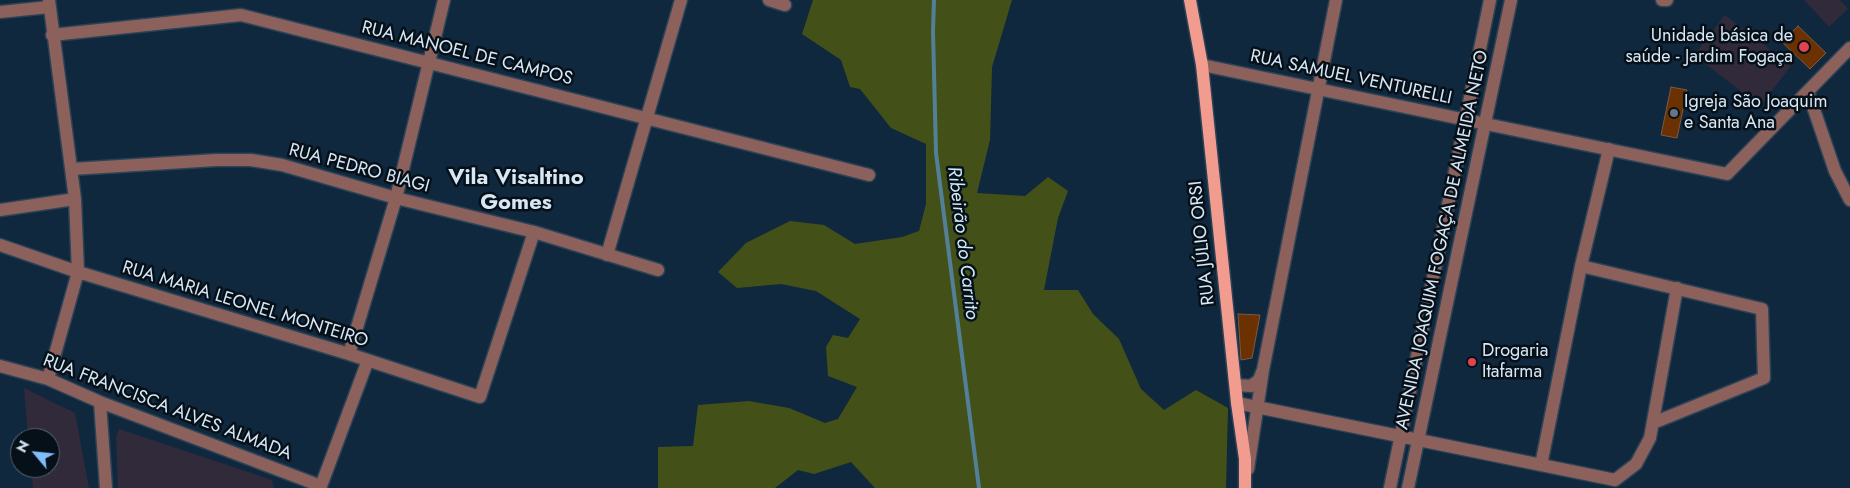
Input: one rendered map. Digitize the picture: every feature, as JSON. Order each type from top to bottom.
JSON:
[{"type":"main road","name":"RUA JÚLIO ORSI","points":[[1191,1],[1202,64],[1237,403],[1245,458],[1245,486]]},
{"type":"street","points":[[349,354],[396,198],[444,0]]},
{"type":"street","points":[[607,255],[681,0]]},
{"type":"street","points":[[769,0],[786,5]]},
{"type":"street","points":[[1245,486],[1263,370],[1336,0]]},
{"type":"street","name":"AVENIDA JOAQUIM FOGAÇA DE ALMEIDA NETO","points":[[1390,488],[1490,0]]},
{"type":"street","name":"AVENIDA JOAQUIM FOGAÇA DE ALMEIDA NETO","points":[[1408,488],[1511,0]]},
{"type":"street","points":[[0,12],[49,3],[72,170],[78,272],[48,379]]},
{"type":"street","name":"RUA MANOEL DE CAMPOS","points":[[52,35],[241,15],[869,174]]},
{"type":"street","points":[[1850,48],[1808,92],[1835,171],[1850,200]]},
{"type":"street","name":"RUA SAMUEL VENTURELLI","points":[[1202,64],[1727,174],[1808,92]]},
{"type":"street","points":[[1541,465],[1581,266],[1609,149]]},
{"type":"street","name":"RUA PEDRO BIAGI","points":[[72,170],[216,160],[251,160],[282,165],[396,198],[534,232],[658,270]]},
{"type":"street","points":[[0,210],[75,199]]},
{"type":"street","name":"RUA MARIA LEONEL MONTEIRO","points":[[0,245],[78,272],[349,354],[480,397],[534,232]]},
{"type":"street","points":[[1581,266],[1762,309],[1764,378],[1653,423]]},
{"type":"street","points":[[1237,403],[1615,480],[1636,464],[1650,438],[1678,288]]},
{"type":"street","name":"RUA FRANCISCA ALVES ALMADA","points":[[0,366],[48,379],[100,402],[321,486],[368,360]]},
{"type":"street","points":[[1236,386],[1251,386],[1255,384],[1263,370]]},
{"type":"street","points":[[100,402],[106,488]]},
{"type":"shaded area","points":[[1804,0],[1840,0],[1848,9],[1829,27]]},
{"type":"shaded area","points":[[1725,15],[1791,66],[1760,106],[1694,55]]},
{"type":"shaded area","points":[[24,388],[75,413],[89,488],[33,488],[32,478],[60,478],[60,428],[27,428]]},
{"type":"shaded area","points":[[119,429],[272,480],[274,488],[118,488],[116,437]]},
{"type":"green space","points":[[813,0],[1012,0],[992,67],[990,140],[977,193],[1025,196],[1048,177],[1068,191],[1058,218],[1044,290],[1078,290],[1093,314],[1119,339],[1141,389],[1164,410],[1196,390],[1228,408],[1226,488],[875,488],[851,462],[814,474],[798,470],[775,488],[658,488],[658,447],[693,446],[698,405],[749,401],[789,408],[825,423],[838,419],[857,387],[828,376],[826,347],[833,335],[848,338],[860,319],[816,291],[781,284],[737,288],[718,272],[746,243],[790,221],[824,225],[855,244],[902,237],[919,231],[926,204],[926,144],[891,128],[860,89],[850,87],[841,60],[802,34]]},
{"type":"building","name":"Unidade básica de saúde - Jardim Fogaça","points":[[1798,26],[1826,53],[1810,69],[1782,42]]},
{"type":"building","name":"Igreja São Joaquim e Santa Ana","points":[[1671,87],[1687,90],[1677,138],[1661,135]]},
{"type":"building","points":[[1238,314],[1260,315],[1252,358],[1241,360]]},
{"type":"waterway","name":"Ribeirão do Carrito","points":[[934,0],[936,153],[979,488]]},
{"type":"place","name":"Unidade básica de saúde - Jardim Fogaça","points":[[1804,47]]},
{"type":"place","name":"Igreja São Joaquim e Santa Ana","points":[[1674,113]]},
{"type":"place","name":"Drogaria Itafarma","points":[[1472,362]]},
{"type":"district","name":"Vila Visaltino Gomes","points":[[516,192]]}]
